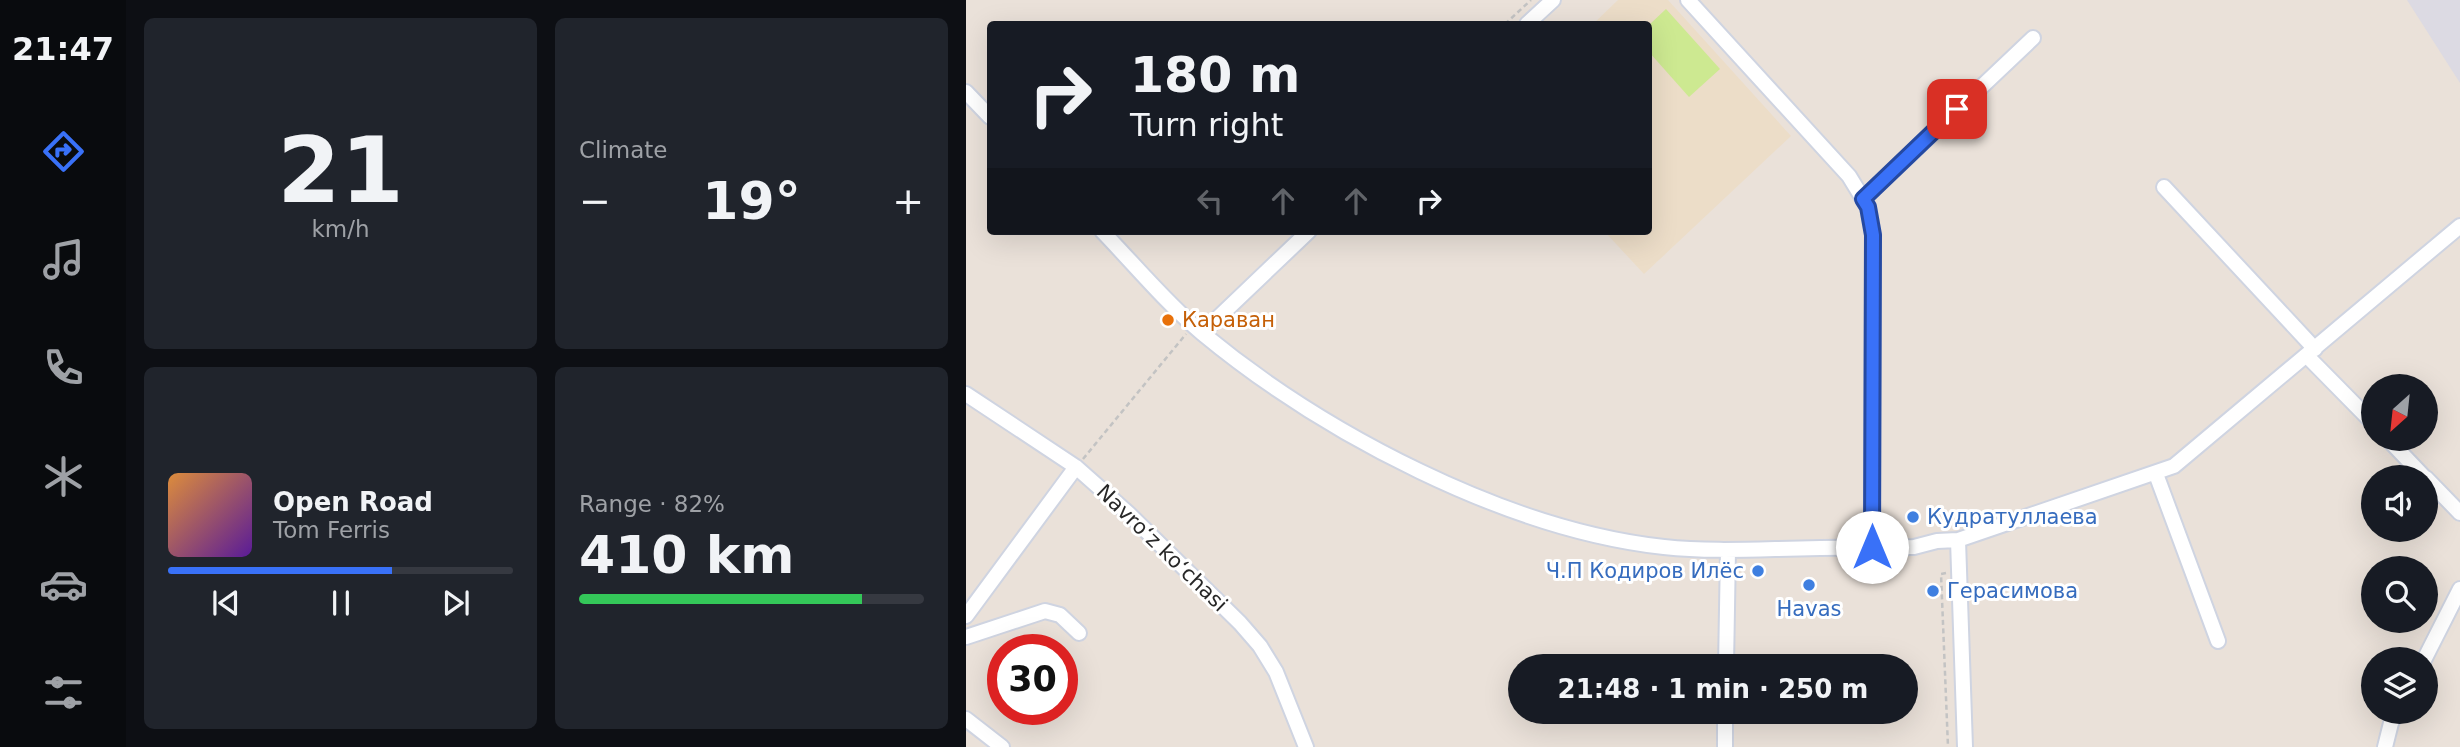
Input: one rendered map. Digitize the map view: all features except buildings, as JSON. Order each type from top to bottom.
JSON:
[{"type":"street","points":[[1530,21],[1553,0]]},
{"type":"street","points":[[1688,0],[1849,176],[1868,207],[1873,235],[1872,547]]},
{"type":"street","points":[[1863,199],[2033,38]]},
{"type":"street","points":[[966,92],[987,114]]},
{"type":"street","points":[[2164,187],[2361,409]]},
{"type":"street","points":[[1106,235],[1198,329],[1279,390],[1399,461],[1445,483],[1538,518],[1597,535],[1665,547],[1728,550],[1914,547],[1937,541],[1958,540],[2156,474],[2174,466],[2460,226]]},
{"type":"street","points":[[1198,329],[1305,235]]},
{"type":"street","name":"Navro‘z ko‘chasi","points":[[966,394],[1076,467],[1129,514],[1260,646],[1276,672],[1306,747]]},
{"type":"street","points":[[2400,452],[2413,465]]},
{"type":"street","points":[[966,616],[1076,467]]},
{"type":"street","points":[[2156,474],[2218,640]]},
{"type":"street","points":[[2438,491],[2460,513]]},
{"type":"street","points":[[1958,540],[1965,747]]},
{"type":"street","points":[[1726,654],[1728,550]]},
{"type":"street","points":[[2431,647],[2460,589]]},
{"type":"street","points":[[966,637],[1045,611],[1060,615],[1079,633]]},
{"type":"street","points":[[966,719],[1002,747]]},
{"type":"street","points":[[1725,724],[1725,747]]},
{"type":"street","points":[[2385,747],[2391,724]]},
{"type":"path","points":[[1076,467],[1198,329]]},
{"type":"path","points":[[1948,747],[1941,573],[1960,570]]},
{"type":"shaded area","points":[[1618,0],[1668,0],[1791,136],[1644,274],[1608,235],[1652,235],[1652,21],[1596,21]]},
{"type":"shaded area","points":[[2407,0],[2460,0],[2460,83]]},
{"type":"green space","points":[[1666,9],[1720,69],[1689,97],[1652,55],[1652,22]]},
{"type":"place","name":"Караван","points":[[1168,320]]},
{"type":"place","name":"Кудратуллаева","points":[[1913,517]]},
{"type":"place","name":"Ч.П Кодиров Илёс","points":[[1758,571]]},
{"type":"place","name":"Havas","points":[[1809,585]]},
{"type":"place","name":"Герасимова","points":[[1933,591]]},
{"type":"route","points":[[1872,547],[1873,235],[1868,207],[1863,199],[1957,109]]}]
